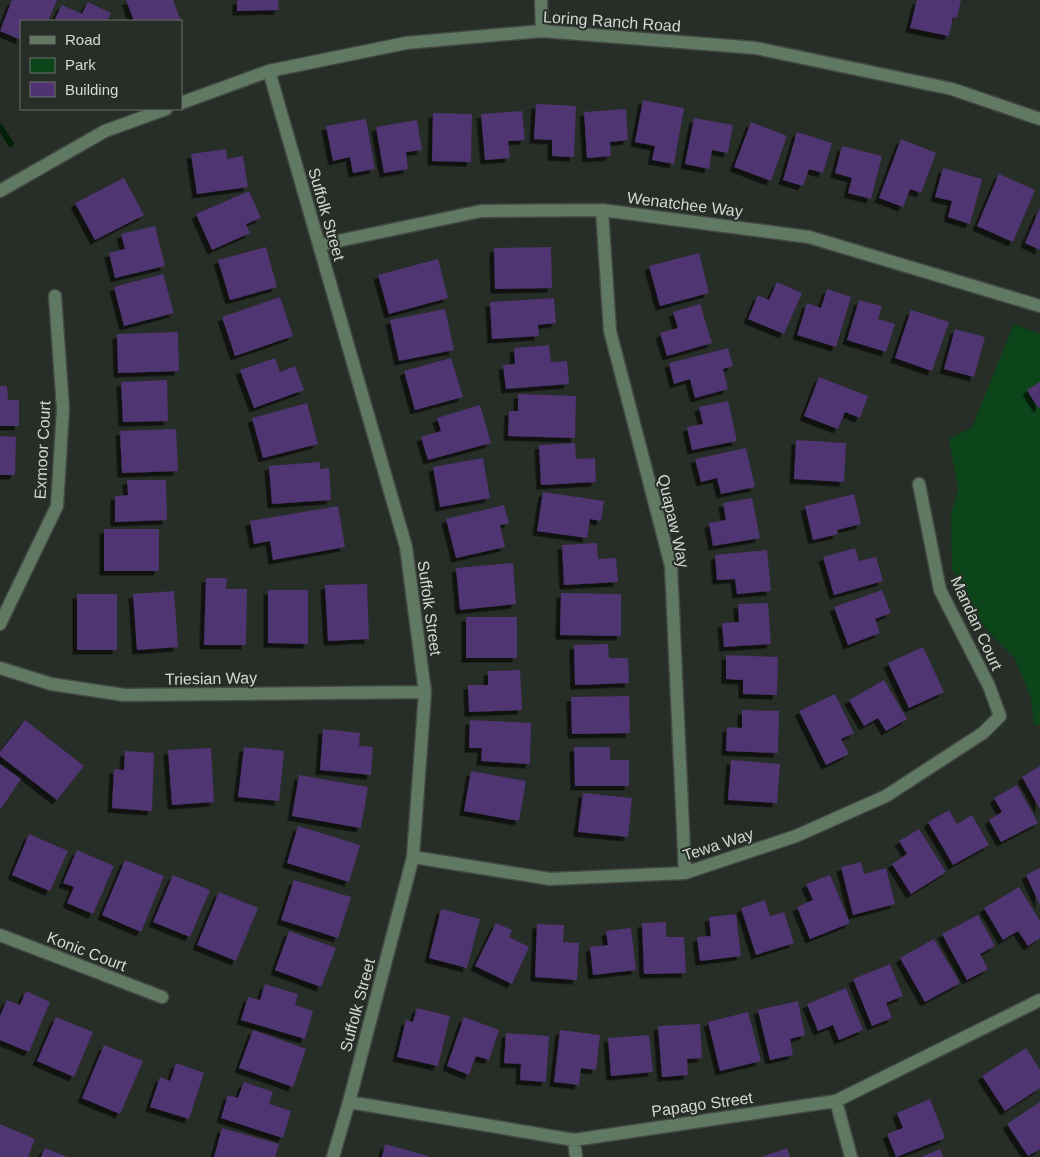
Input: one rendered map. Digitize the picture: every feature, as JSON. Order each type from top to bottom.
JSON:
[{"type":"street","points":[[542,0],[542,31]]},
{"type":"street","name":"Loring Ranch Road","points":[[182,103],[269,71],[406,43],[542,31],[756,48],[952,89],[1040,120]]},
{"type":"street","name":"Suffolk Street","points":[[269,71],[406,547],[425,692],[413,857],[333,1157]]},
{"type":"street","points":[[0,191],[105,131],[163,110]]},
{"type":"street","name":"Wenatchee Way","points":[[319,245],[481,211],[602,210],[809,237],[1040,306]]},
{"type":"street","name":"Quapaw Way","points":[[602,210],[610,331],[671,566],[685,873]]},
{"type":"street","name":"Exmoor Court","points":[[0,624],[57,506],[63,409],[55,296]]},
{"type":"street","name":"Mandan Court","points":[[919,484],[940,590],[989,686],[1000,716]]},
{"type":"street","name":"Triesian Way","points":[[0,668],[51,684],[124,696],[425,692]]},
{"type":"street","name":"Tewa Way","points":[[413,857],[550,879],[685,873],[796,836],[886,796],[983,733],[1000,716]]},
{"type":"street","name":"Konic Court","points":[[0,935],[162,997]]},
{"type":"street","name":"Papago Street","points":[[349,1102],[574,1140],[836,1101],[1040,1000]]},
{"type":"street","points":[[836,1101],[851,1157]]},
{"type":"street","points":[[574,1140],[576,1157]]},
{"type":"green space","points":[[1014,324],[1040,334],[1040,725],[1034,725],[1031,698],[1015,659],[984,627],[952,569],[951,515],[958,489],[949,439],[972,427]]},
{"type":"building","points":[[12,0],[57,0],[48,20],[20,20],[20,40],[0,31]]},
{"type":"building","points":[[126,0],[173,0],[181,20],[134,20]]},
{"type":"building","points":[[237,0],[278,0],[279,10],[237,11]]},
{"type":"building","points":[[917,0],[961,0],[957,18],[953,17],[949,36],[910,28]]},
{"type":"building","points":[[88,2],[111,13],[108,20],[54,20],[62,5],[82,14]]},
{"type":"building","points":[[643,100],[684,108],[674,164],[652,160],[655,146],[635,142]]},
{"type":"building","points":[[536,104],[576,106],[574,157],[552,156],[552,140],[534,139]]},
{"type":"building","points":[[626,109],[628,140],[610,142],[611,156],[587,158],[584,112]]},
{"type":"building","points":[[522,111],[525,140],[508,141],[510,158],[485,160],[481,114]]},
{"type":"building","points":[[433,113],[472,114],[471,162],[432,161]]},
{"type":"building","points":[[694,118],[733,125],[728,153],[712,150],[709,169],[685,164]]},
{"type":"building","points":[[366,119],[375,169],[353,173],[350,157],[333,161],[326,126]]},
{"type":"building","points":[[417,120],[422,150],[406,152],[408,169],[384,173],[376,127]]},
{"type":"building","points":[[751,122],[787,136],[771,181],[734,167]]},
{"type":"building","points":[[797,132],[832,143],[823,173],[809,169],[803,186],[783,180]]},
{"type":"building","points":[[901,139],[936,153],[921,193],[910,189],[903,207],[879,198]]},
{"type":"building","points":[[842,146],[882,156],[871,199],[848,193],[852,178],[835,173]]},
{"type":"building","points":[[226,149],[227,159],[243,156],[248,187],[197,194],[191,154]]},
{"type":"building","points":[[943,168],[982,179],[970,224],[948,217],[952,201],[935,197]]},
{"type":"building","points":[[999,174],[1035,190],[1013,242],[977,226]]},
{"type":"building","points":[[124,178],[144,215],[95,240],[75,203]]},
{"type":"building","points":[[249,191],[261,218],[246,224],[250,233],[212,250],[196,214]]},
{"type":"building","points":[[1040,208],[1040,250],[1025,243]]},
{"type":"building","points":[[155,226],[165,266],[115,278],[109,253],[125,249],[121,234]]},
{"type":"building","points":[[266,247],[277,287],[230,300],[218,260]]},
{"type":"building","points":[[551,247],[552,288],[495,289],[494,248]]},
{"type":"building","points":[[699,253],[709,293],[660,306],[649,266]]},
{"type":"building","points":[[438,259],[448,298],[389,314],[378,275]]},
{"type":"building","points":[[163,274],[174,313],[124,326],[114,287]]},
{"type":"building","points":[[777,282],[802,293],[784,334],[748,319],[758,295],[769,300]]},
{"type":"building","points":[[827,289],[851,297],[836,347],[797,335],[807,303],[821,308]]},
{"type":"building","points":[[280,297],[293,336],[235,356],[222,317]]},
{"type":"building","points":[[554,298],[556,323],[538,325],[539,336],[492,339],[490,302]]},
{"type":"building","points":[[859,300],[882,306],[878,319],[895,324],[886,352],[847,340]]},
{"type":"building","points":[[700,304],[712,343],[667,356],[660,333],[678,328],[673,312]]},
{"type":"building","points":[[445,309],[454,350],[399,361],[390,320]]},
{"type":"building","points":[[911,310],[949,322],[932,371],[895,358]]},
{"type":"building","points":[[955,329],[985,337],[974,377],[944,369]]},
{"type":"building","points":[[178,332],[179,371],[118,373],[117,334]]},
{"type":"building","points":[[549,345],[551,362],[567,361],[569,384],[506,389],[503,365],[515,364],[514,348]]},
{"type":"building","points":[[728,348],[733,366],[723,369],[728,389],[695,398],[690,379],[674,384],[669,363]]},
{"type":"building","points":[[275,358],[280,372],[295,366],[304,390],[254,408],[240,370]]},
{"type":"building","points":[[451,358],[463,397],[415,410],[404,371]]},
{"type":"building","points":[[819,377],[868,396],[860,418],[845,412],[838,429],[804,416]]},
{"type":"building","points":[[167,380],[168,421],[123,422],[121,382]]},
{"type":"building","points":[[1040,382],[1040,407],[1038,408],[1027,390]]},
{"type":"building","points":[[0,386],[7,386],[8,400],[19,400],[19,426],[0,426]]},
{"type":"building","points":[[518,394],[576,396],[575,438],[508,436],[509,411],[518,411]]},
{"type":"building","points":[[728,401],[737,441],[692,450],[687,427],[703,424],[699,407]]},
{"type":"building","points":[[307,403],[318,444],[263,458],[252,418]]},
{"type":"building","points":[[480,405],[491,443],[428,460],[421,437],[441,431],[437,418]]},
{"type":"building","points":[[176,429],[178,471],[122,473],[120,431]]},
{"type":"building","points":[[0,436],[16,437],[15,475],[0,475]]},
{"type":"building","points":[[796,440],[846,443],[844,482],[794,479]]},
{"type":"building","points":[[575,443],[576,459],[595,458],[596,482],[541,485],[539,445]]},
{"type":"building","points":[[746,448],[755,487],[721,494],[717,478],[701,482],[695,459]]},
{"type":"building","points":[[483,458],[490,498],[440,507],[433,467]]},
{"type":"building","points":[[320,462],[320,469],[329,468],[331,500],[272,504],[269,466]]},
{"type":"building","points":[[127,480],[166,480],[167,520],[115,522],[115,496],[128,495]]},
{"type":"building","points":[[543,492],[604,501],[601,521],[590,519],[587,538],[537,531]]},
{"type":"building","points":[[854,494],[861,524],[837,530],[838,534],[813,540],[805,506]]},
{"type":"building","points":[[752,498],[760,538],[713,546],[709,523],[726,520],[723,503]]},
{"type":"building","points":[[504,505],[509,523],[500,525],[505,547],[456,558],[446,519]]},
{"type":"building","points":[[338,506],[345,547],[273,560],[270,541],[254,544],[250,521]]},
{"type":"building","points":[[104,529],[159,529],[159,571],[104,571]]},
{"type":"building","points":[[597,543],[598,559],[616,558],[618,582],[564,585],[562,545]]},
{"type":"building","points":[[855,548],[859,561],[876,557],[883,581],[834,595],[823,557]]},
{"type":"building","points":[[767,550],[771,591],[737,594],[735,579],[717,580],[715,555]]},
{"type":"building","points":[[513,563],[516,604],[460,610],[456,568]]},
{"type":"building","points":[[206,578],[227,578],[226,589],[247,589],[246,645],[204,645]]},
{"type":"building","points":[[367,584],[369,639],[328,641],[325,585]]},
{"type":"building","points":[[268,590],[308,590],[308,644],[268,643]]},
{"type":"building","points":[[882,590],[891,613],[875,619],[880,633],[848,645],[834,607]]},
{"type":"building","points":[[174,591],[178,647],[137,650],[133,594]]},
{"type":"building","points":[[561,593],[621,594],[621,636],[560,635]]},
{"type":"building","points":[[77,594],[117,594],[117,650],[77,650]]},
{"type":"building","points":[[768,603],[771,644],[724,647],[722,623],[739,622],[738,604]]},
{"type":"building","points":[[466,617],[517,617],[517,658],[466,658]]},
{"type":"building","points":[[608,644],[609,658],[628,658],[629,683],[575,685],[574,645]]},
{"type":"building","points":[[923,647],[944,692],[909,708],[888,663]]},
{"type":"building","points":[[726,655],[778,657],[777,695],[743,694],[743,680],[726,679]]},
{"type":"building","points":[[520,670],[522,710],[469,712],[468,685],[488,685],[488,671]]},
{"type":"building","points":[[884,680],[907,719],[886,731],[878,718],[864,726],[849,700]]},
{"type":"building","points":[[835,694],[854,733],[841,739],[849,754],[826,765],[799,711]]},
{"type":"building","points":[[629,696],[630,733],[572,734],[571,697]]},
{"type":"building","points":[[742,710],[779,711],[778,753],[726,751],[727,727],[742,728]]},
{"type":"building","points":[[25,720],[84,766],[57,800],[0,756],[0,752]]},
{"type":"building","points":[[470,720],[531,723],[530,764],[481,761],[482,748],[469,748]]},
{"type":"building","points":[[323,729],[360,733],[359,746],[373,747],[371,775],[320,770]]},
{"type":"building","points":[[244,747],[284,751],[279,801],[238,797]]},
{"type":"building","points":[[574,747],[610,747],[610,760],[629,760],[629,786],[575,786]]},
{"type":"building","points":[[211,748],[214,802],[172,805],[168,750]]},
{"type":"building","points":[[125,751],[154,753],[152,811],[112,808],[114,769],[124,770]]},
{"type":"building","points":[[731,760],[780,764],[777,803],[728,800]]},
{"type":"building","points":[[0,764],[21,779],[0,810]]},
{"type":"building","points":[[1040,766],[1040,809],[1022,777]]},
{"type":"building","points":[[471,771],[526,781],[519,821],[464,811]]},
{"type":"building","points":[[299,775],[368,787],[361,828],[292,816]]},
{"type":"building","points":[[1017,785],[1038,823],[1001,842],[989,820],[1002,812],[994,798]]},
{"type":"building","points":[[583,793],[632,798],[628,837],[578,832]]},
{"type":"building","points":[[949,810],[957,824],[972,815],[989,845],[953,865],[928,822]]},
{"type":"building","points":[[298,826],[360,845],[349,882],[287,863]]},
{"type":"building","points":[[919,829],[946,872],[911,894],[892,864],[907,854],[899,841]]},
{"type":"building","points":[[29,834],[68,851],[50,891],[12,875]]},
{"type":"building","points":[[77,850],[114,866],[93,914],[67,903],[74,887],[63,883]]},
{"type":"building","points":[[125,860],[164,876],[141,932],[102,915]]},
{"type":"building","points":[[861,862],[864,874],[886,868],[895,904],[853,915],[841,867]]},
{"type":"building","points":[[1040,868],[1040,905],[1026,875]]},
{"type":"building","points":[[173,875],[210,890],[190,937],[153,922]]},
{"type":"building","points":[[830,875],[850,923],[810,939],[797,907],[813,900],[806,884]]},
{"type":"building","points":[[294,880],[351,897],[338,938],[281,920]]},
{"type":"building","points":[[1019,887],[1040,921],[1040,938],[1028,946],[1018,931],[1003,940],[984,908]]},
{"type":"building","points":[[219,892],[258,908],[236,961],[197,945]]},
{"type":"building","points":[[765,900],[770,916],[784,912],[794,943],[756,955],[741,908]]},
{"type":"building","points":[[441,909],[480,919],[467,968],[429,958]]},
{"type":"building","points":[[736,914],[741,956],[700,961],[697,937],[711,936],[709,917]]},
{"type":"building","points":[[978,915],[995,946],[980,954],[988,969],[967,980],[942,934]]},
{"type":"building","points":[[666,922],[666,937],[684,937],[686,973],[644,974],[642,923]]},
{"type":"building","points":[[496,923],[512,930],[509,937],[529,947],[512,984],[475,966]]},
{"type":"building","points":[[537,924],[564,925],[563,942],[579,943],[577,980],[535,977]]},
{"type":"building","points":[[631,928],[636,970],[593,975],[590,947],[608,945],[606,931]]},
{"type":"building","points":[[289,931],[336,948],[321,987],[275,970]]},
{"type":"building","points":[[934,939],[960,983],[925,1002],[900,958]]},
{"type":"building","points":[[890,964],[903,996],[886,1003],[892,1018],[872,1026],[853,979]]},
{"type":"building","points":[[265,984],[298,994],[295,1005],[313,1011],[305,1039],[241,1020],[248,997],[260,1000]]},
{"type":"building","points":[[846,988],[863,1030],[839,1040],[833,1025],[818,1031],[807,1004]]},
{"type":"building","points":[[26,991],[50,1002],[29,1052],[0,1040],[0,1016],[7,1000],[20,1005]]},
{"type":"building","points":[[798,1001],[805,1035],[790,1039],[793,1055],[770,1060],[758,1010]]},
{"type":"building","points":[[417,1008],[450,1016],[438,1066],[397,1057],[406,1020],[413,1022]]},
{"type":"building","points":[[748,1012],[761,1061],[720,1071],[708,1022]]},
{"type":"building","points":[[56,1017],[93,1032],[74,1077],[37,1061]]},
{"type":"building","points":[[464,1017],[499,1030],[489,1060],[476,1056],[469,1075],[447,1066]]},
{"type":"building","points":[[700,1024],[702,1058],[687,1059],[688,1075],[662,1077],[658,1026]]},
{"type":"building","points":[[253,1030],[306,1049],[293,1087],[239,1068]]},
{"type":"building","points":[[560,1030],[600,1035],[596,1070],[581,1068],[579,1085],[554,1082]]},
{"type":"building","points":[[506,1033],[549,1036],[546,1082],[520,1080],[521,1064],[504,1063]]},
{"type":"building","points":[[649,1035],[653,1072],[611,1076],[608,1038]]},
{"type":"building","points":[[104,1045],[143,1061],[120,1114],[82,1098]]},
{"type":"building","points":[[1026,1048],[1040,1070],[1040,1088],[1005,1111],[982,1076]]},
{"type":"building","points":[[176,1063],[204,1073],[189,1119],[150,1107],[160,1077],[170,1081]]},
{"type":"building","points":[[244,1082],[273,1092],[269,1104],[291,1111],[283,1138],[221,1118],[228,1095],[238,1098]]},
{"type":"building","points":[[930,1099],[945,1138],[896,1157],[887,1134],[903,1128],[897,1113]]},
{"type":"building","points":[[1040,1102],[1040,1149],[1028,1156],[1007,1124]]},
{"type":"building","points":[[0,1124],[35,1139],[28,1157],[0,1157]]},
{"type":"building","points":[[222,1128],[279,1144],[275,1157],[214,1157]]},
{"type":"building","points":[[385,1144],[428,1156],[428,1157],[382,1157]]},
{"type":"building","points":[[45,1148],[67,1157],[41,1157]]},
{"type":"building","points":[[787,1148],[790,1157],[761,1157]]},
{"type":"building","points":[[940,1149],[943,1157],[921,1157]]},
{"type":"waterway","points":[[0,127],[11,144]]}]
